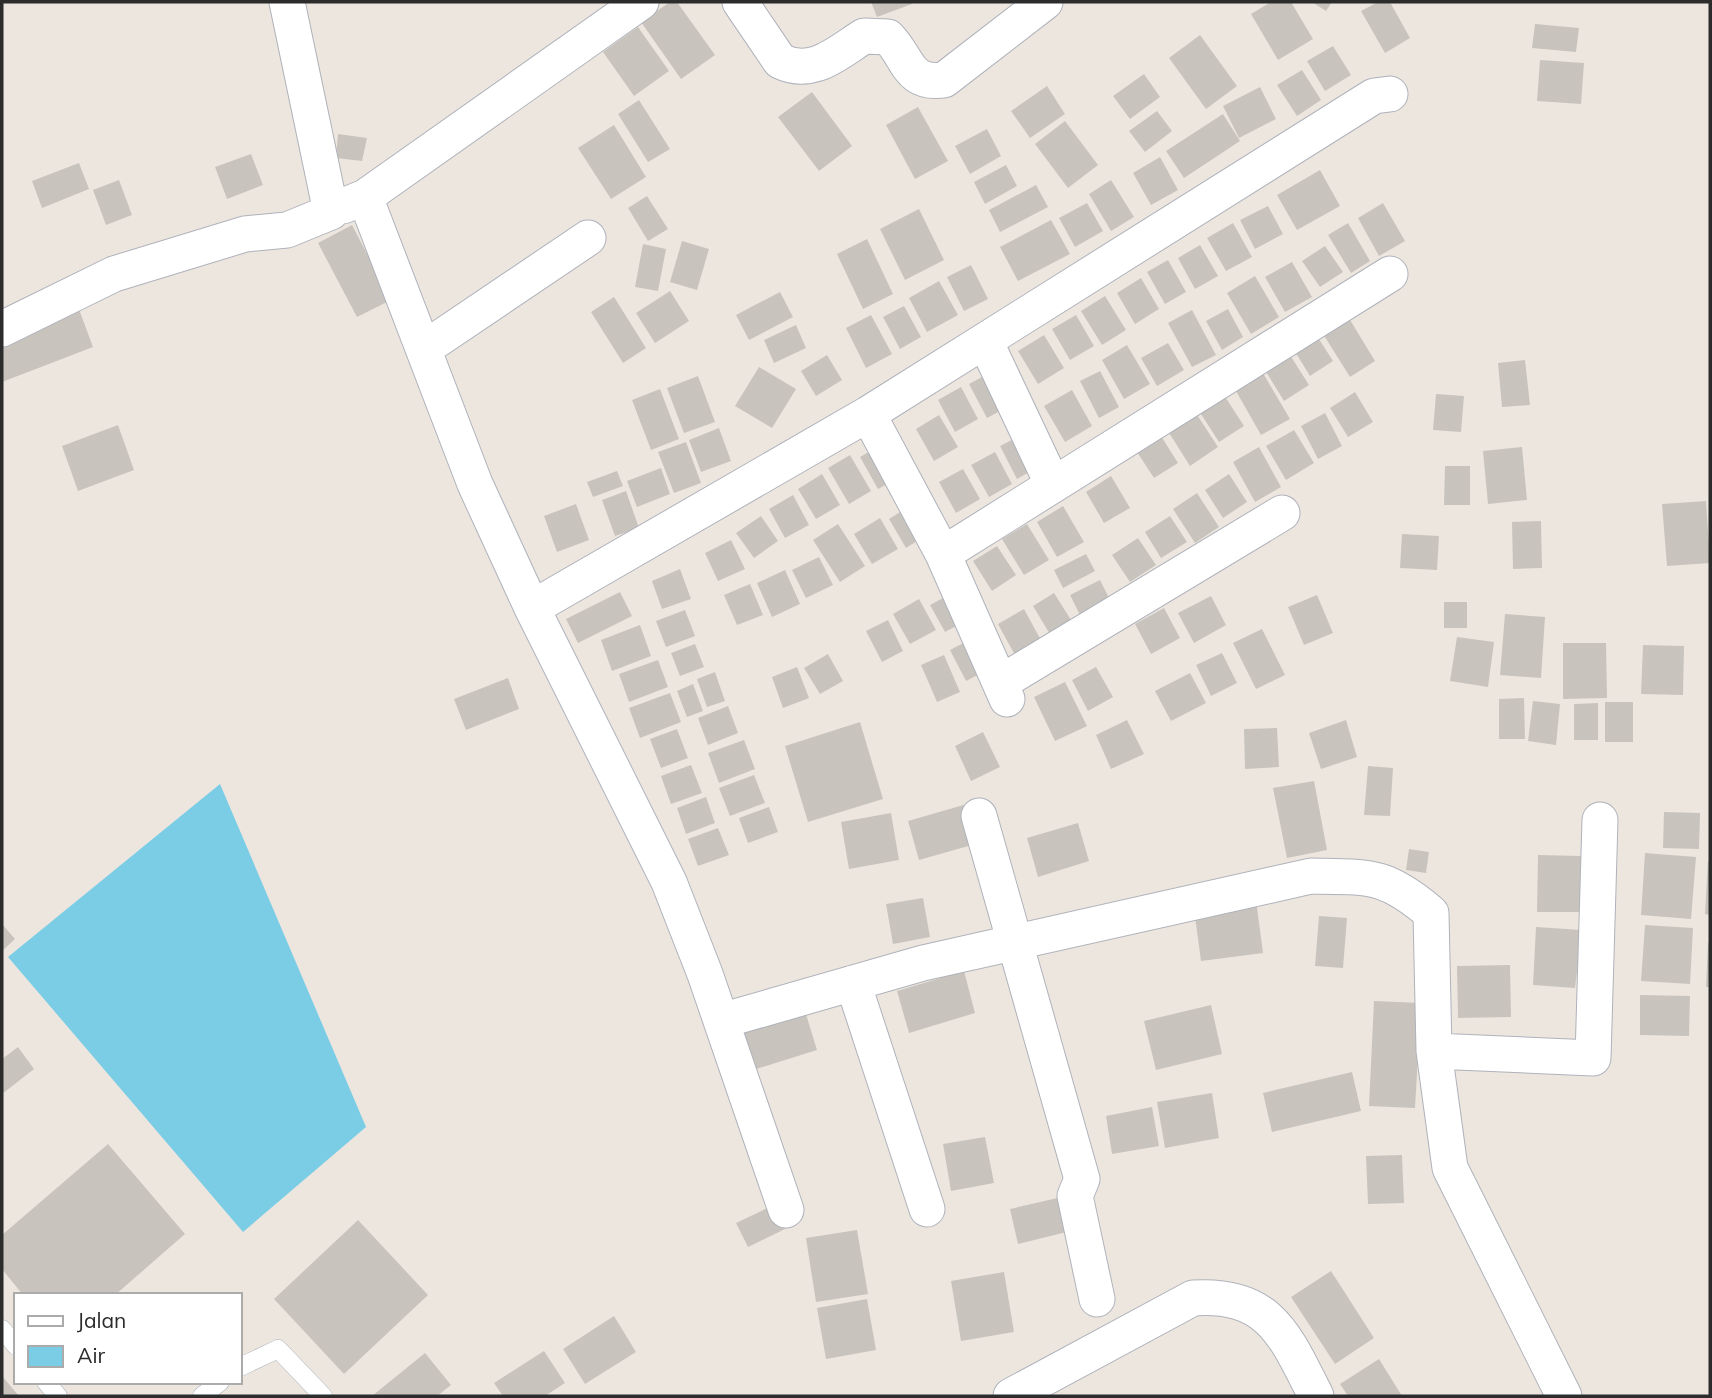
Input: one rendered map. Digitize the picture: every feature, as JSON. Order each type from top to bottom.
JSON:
[{"type":"street","points":[[287,2],[331,212]]},
{"type":"street","points":[[2,329],[114,274],[244,234],[287,230],[365,197],[641,2]]},
{"type":"street","points":[[740,2],[780,61],[790,66],[814,67],[864,36],[874,34],[888,37],[914,75],[929,82],[944,80],[1045,2]]},
{"type":"street","points":[[532,608],[868,414],[1374,96],[1390,94]]},
{"type":"street","points":[[365,197],[475,484],[532,608],[668,882],[721,1021],[786,1210]]},
{"type":"street","points":[[425,348],[588,237]]},
{"type":"street","points":[[943,554],[1390,274]]},
{"type":"street","points":[[985,341],[1054,485]]},
{"type":"street","points":[[868,414],[943,554],[1004,691],[1282,513]]},
{"type":"street","points":[[979,816],[1082,1179],[1075,1196],[1097,1299]]},
{"type":"street","points":[[1434,1051],[1593,1058],[1600,820]]},
{"type":"street","points":[[721,1021],[853,983],[1014,943],[1311,876],[1367,877],[1401,888],[1430,913],[1434,1051],[1450,1168],[1564,1396]]},
{"type":"street","points":[[853,983],[927,1209]]},
{"type":"street","points":[[1011,1396],[1193,1298],[1220,1296],[1245,1302],[1268,1316],[1287,1339],[1316,1396]]},
{"type":"lane","points":[[2,1329],[14,1344]]},
{"type":"lane","points":[[242,1366],[278,1349],[323,1396]]},
{"type":"lane","points":[[202,1396],[217,1384]]},
{"type":"water","points":[[220,784],[366,1127],[243,1232],[8,957]]},
{"type":"building","points":[[670,2],[677,2],[715,55],[681,79],[641,22]]},
{"type":"building","points":[[871,2],[912,2],[912,4],[877,17]]},
{"type":"building","points":[[1271,2],[1291,2],[1313,39],[1278,60],[1251,14]]},
{"type":"building","points":[[1312,2],[1332,2],[1326,11]]},
{"type":"building","points":[[1378,2],[1390,2],[1410,38],[1385,53],[1361,11]]},
{"type":"building","points":[[1535,24],[1579,28],[1576,52],[1532,48]]},
{"type":"building","points":[[638,27],[669,71],[634,96],[603,52]]},
{"type":"building","points":[[1200,35],[1237,86],[1206,109],[1169,58]]},
{"type":"building","points":[[1333,46],[1351,75],[1325,91],[1307,61]]},
{"type":"building","points":[[1540,60],[1584,63],[1581,104],[1537,101]]},
{"type":"building","points":[[1302,70],[1321,100],[1297,116],[1277,85]]},
{"type":"building","points":[[1144,74],[1160,97],[1130,119],[1113,96]]},
{"type":"building","points":[[1047,86],[1065,114],[1030,138],[1011,111]]},
{"type":"building","points":[[1260,87],[1276,119],[1239,138],[1223,106]]},
{"type":"building","points":[[812,92],[852,146],[819,171],[778,117]]},
{"type":"building","points":[[639,100],[670,149],[648,162],[618,114]]},
{"type":"building","points":[[918,107],[948,161],[915,179],[886,125]]},
{"type":"building","points":[[1157,111],[1172,131],[1145,152],[1129,131]]},
{"type":"building","points":[[1223,114],[1240,141],[1184,178],[1166,151]]},
{"type":"building","points":[[1065,121],[1098,165],[1068,188],[1035,144]]},
{"type":"building","points":[[614,125],[646,177],[611,199],[578,148]]},
{"type":"building","points":[[987,129],[1001,156],[970,174],[955,146]]},
{"type":"building","points":[[338,134],[367,138],[362,161],[336,158]]},
{"type":"building","points":[[251,154],[263,185],[227,199],[215,167]]},
{"type":"building","points":[[1160,157],[1178,190],[1151,205],[1133,173]]},
{"type":"building","points":[[79,163],[89,189],[42,208],[32,181]]},
{"type":"building","points":[[1006,165],[1017,186],[985,204],[974,182]]},
{"type":"building","points":[[1320,170],[1340,206],[1297,230],[1277,195]]},
{"type":"building","points":[[119,180],[132,215],[106,225],[93,190]]},
{"type":"building","points":[[1111,180],[1134,217],[1111,231],[1089,194]]},
{"type":"building","points":[[1036,185],[1048,207],[1000,232],[989,210]]},
{"type":"building","points":[[647,196],[668,229],[648,241],[628,208]]},
{"type":"building","points":[[1087,203],[1103,231],[1075,247],[1059,218]]},
{"type":"building","points":[[1383,203],[1405,241],[1379,256],[1358,218]]},
{"type":"building","points":[[1268,206],[1283,234],[1255,249],[1240,220]]},
{"type":"building","points":[[919,209],[944,260],[905,280],[880,229]]},
{"type":"building","points":[[1051,220],[1070,254],[1018,281],[1000,247]]},
{"type":"building","points":[[1233,223],[1252,257],[1226,271],[1207,238]]},
{"type":"building","points":[[1348,223],[1370,261],[1351,273],[1328,235]]},
{"type":"building","points":[[352,225],[391,300],[357,317],[318,243]]},
{"type":"building","points":[[867,239],[893,294],[863,309],[837,254]]},
{"type":"building","points":[[682,241],[709,249],[697,290],[670,282]]},
{"type":"building","points":[[643,244],[666,249],[658,291],[635,287]]},
{"type":"building","points":[[1200,245],[1218,276],[1195,289],[1178,258]]},
{"type":"building","points":[[1325,246],[1343,272],[1320,287],[1302,261]]},
{"type":"building","points":[[1168,260],[1186,292],[1165,304],[1147,272]]},
{"type":"building","points":[[1292,262],[1312,297],[1285,312],[1265,277]]},
{"type":"building","points":[[971,265],[988,299],[964,311],[947,277]]},
{"type":"building","points":[[1255,276],[1279,317],[1251,334],[1227,293]]},
{"type":"building","points":[[1141,278],[1159,309],[1135,324],[1117,293]]},
{"type":"building","points":[[939,281],[958,315],[927,332],[909,298]]},
{"type":"building","points":[[670,291],[689,321],[655,343],[636,313]]},
{"type":"building","points":[[780,292],[793,317],[749,340],[736,315]]},
{"type":"building","points":[[1105,296],[1126,330],[1102,345],[1081,311]]},
{"type":"building","points":[[614,297],[646,348],[623,363],[591,312]]},
{"type":"building","points":[[77,304],[93,347],[2,382],[2,332]]},
{"type":"building","points":[[904,306],[921,337],[900,349],[883,317]]},
{"type":"building","points":[[1228,309],[1243,337],[1222,350],[1206,321]]},
{"type":"building","points":[[1192,310],[1216,355],[1192,367],[1168,323]]},
{"type":"building","points":[[1344,310],[1375,361],[1350,377],[1318,326]]},
{"type":"building","points":[[871,315],[892,354],[866,368],[846,328]]},
{"type":"building","points":[[1076,315],[1094,346],[1070,360],[1052,329]]},
{"type":"building","points":[[796,325],[806,348],[774,363],[764,340]]},
{"type":"building","points":[[1044,335],[1064,368],[1038,384],[1018,351]]},
{"type":"building","points":[[1317,336],[1333,361],[1310,376],[1294,350]]},
{"type":"building","points":[[1168,343],[1184,370],[1157,386],[1141,358]]},
{"type":"building","points":[[1127,345],[1150,384],[1124,399],[1102,360]]},
{"type":"building","points":[[827,355],[842,380],[816,396],[801,371]]},
{"type":"building","points":[[1290,355],[1309,385],[1284,401],[1265,370]]},
{"type":"building","points":[[1525,360],[1530,405],[1502,407],[1498,363]]},
{"type":"building","points":[[759,367],[796,389],[772,428],[735,406]]},
{"type":"building","points":[[1260,368],[1290,419],[1261,435],[1232,384]]},
{"type":"building","points":[[995,370],[1013,404],[987,418],[969,384]]},
{"type":"building","points":[[1100,371],[1119,407],[1099,418],[1080,381]]},
{"type":"building","points":[[698,376],[715,422],[684,433],[667,388]]},
{"type":"building","points":[[961,387],[978,419],[955,432],[938,400]]},
{"type":"building","points":[[660,389],[679,439],[651,450],[632,400]]},
{"type":"building","points":[[1072,390],[1092,426],[1065,442],[1044,406]]},
{"type":"building","points":[[1355,392],[1373,422],[1348,437],[1330,408]]},
{"type":"building","points":[[1436,394],[1464,396],[1461,432],[1433,430]]},
{"type":"building","points":[[1224,395],[1244,426],[1219,442],[1199,411]]},
{"type":"building","points":[[1194,410],[1218,447],[1190,466],[1166,428]]},
{"type":"building","points":[[1325,413],[1342,446],[1318,459],[1301,426]]},
{"type":"building","points":[[939,415],[958,447],[934,461],[916,429]]},
{"type":"building","points":[[118,425],[134,470],[78,491],[62,446]]},
{"type":"building","points":[[719,428],[731,461],[701,472],[689,440]]},
{"type":"building","points":[[1294,430],[1314,463],[1286,480],[1266,446]]},
{"type":"building","points":[[1027,432],[1044,464],[1017,479],[1000,446]]},
{"type":"building","points":[[1161,436],[1178,463],[1154,478],[1137,452]]},
{"type":"building","points":[[686,442],[701,483],[674,493],[658,452]]},
{"type":"building","points":[[886,442],[904,475],[878,489],[860,457]]},
{"type":"building","points":[[1259,447],[1281,487],[1255,502],[1233,462]]},
{"type":"building","points":[[1522,447],[1527,500],[1488,504],[1483,451]]},
{"type":"building","points":[[995,452],[1012,484],[989,497],[971,465]]},
{"type":"building","points":[[850,455],[871,491],[849,504],[828,468]]},
{"type":"building","points":[[1445,466],[1470,466],[1470,505],[1444,505]]},
{"type":"building","points":[[661,468],[670,494],[637,507],[627,481]]},
{"type":"building","points":[[963,469],[980,499],[956,513],[939,482]]},
{"type":"building","points":[[617,471],[623,486],[593,497],[587,482]]},
{"type":"building","points":[[822,474],[840,505],[816,519],[798,489]]},
{"type":"building","points":[[1229,474],[1247,502],[1223,518],[1205,490]]},
{"type":"building","points":[[1111,476],[1130,508],[1104,523],[1086,492]]},
{"type":"building","points":[[626,491],[639,528],[615,536],[602,500]]},
{"type":"building","points":[[1197,493],[1219,527],[1195,543],[1173,509]]},
{"type":"building","points":[[793,495],[809,525],[785,538],[769,509]]},
{"type":"building","points":[[1706,501],[1710,563],[1667,566],[1662,504]]},
{"type":"building","points":[[916,502],[933,531],[906,548],[889,519]]},
{"type":"building","points":[[576,504],[589,540],[557,552],[544,516]]},
{"type":"building","points":[[1063,506],[1084,542],[1057,557],[1037,522]]},
{"type":"building","points":[[761,516],[778,541],[754,558],[736,533]]},
{"type":"building","points":[[1170,516],[1187,542],[1161,558],[1145,532]]},
{"type":"building","points":[[880,518],[898,549],[872,564],[854,534]]},
{"type":"building","points":[[1541,521],[1542,568],[1513,569],[1512,522]]},
{"type":"building","points":[[838,524],[865,566],[840,582],[813,540]]},
{"type":"building","points":[[1027,524],[1049,560],[1024,575],[1002,539]]},
{"type":"building","points":[[1402,534],[1439,536],[1437,570],[1400,568]]},
{"type":"building","points":[[1138,538],[1156,565],[1130,582],[1112,555]]},
{"type":"building","points":[[731,540],[745,569],[718,581],[705,553]]},
{"type":"building","points":[[997,546],[1016,575],[992,591],[973,561]]},
{"type":"building","points":[[1086,554],[1095,571],[1063,588],[1054,570]]},
{"type":"building","points":[[819,557],[833,585],[806,598],[792,570]]},
{"type":"building","points":[[680,569],[691,599],[662,609],[652,581]]},
{"type":"building","points":[[785,570],[800,604],[772,617],[757,583]]},
{"type":"building","points":[[1100,580],[1112,604],[1082,619],[1070,595]]},
{"type":"building","points":[[750,584],[763,615],[737,625],[724,595]]},
{"type":"building","points":[[956,591],[971,618],[945,632],[930,605]]},
{"type":"building","points":[[620,592],[632,616],[578,643],[566,619]]},
{"type":"building","points":[[1054,593],[1073,623],[1051,636],[1033,606]]},
{"type":"building","points":[[1317,595],[1333,633],[1304,645],[1288,607]]},
{"type":"building","points":[[1211,596],[1226,625],[1194,643],[1178,613]]},
{"type":"building","points":[[919,599],[936,630],[910,644],[893,614]]},
{"type":"building","points":[[1444,602],[1467,602],[1467,628],[1444,628]]},
{"type":"building","points":[[1164,608],[1180,638],[1151,654],[1135,624]]},
{"type":"building","points":[[1024,609],[1042,642],[1016,657],[998,624]]},
{"type":"building","points":[[685,610],[695,636],[666,647],[656,621]]},
{"type":"building","points":[[1505,614],[1545,617],[1541,678],[1500,675]]},
{"type":"building","points":[[888,620],[903,651],[882,662],[866,631]]},
{"type":"building","points":[[640,625],[651,656],[612,671],[601,640]]},
{"type":"building","points":[[1262,629],[1285,675],[1256,689],[1233,643]]},
{"type":"building","points":[[977,636],[993,667],[966,681],[950,650]]},
{"type":"building","points":[[1457,637],[1494,642],[1488,687],[1450,681]]},
{"type":"building","points":[[1563,643],[1606,643],[1607,698],[1563,699]]},
{"type":"building","points":[[695,644],[704,667],[680,676],[671,653]]},
{"type":"building","points":[[1643,645],[1684,646],[1683,695],[1641,694]]},
{"type":"building","points":[[1222,653],[1237,683],[1211,696],[1196,665]]},
{"type":"building","points":[[828,654],[843,681],[820,694],[804,668]]},
{"type":"building","points":[[944,655],[960,692],[937,702],[921,665]]},
{"type":"building","points":[[658,660],[668,687],[629,702],[619,674]]},
{"type":"building","points":[[797,667],[809,698],[783,708],[772,677]]},
{"type":"building","points":[[1096,667],[1113,697],[1088,711],[1072,680]]},
{"type":"building","points":[[715,672],[725,701],[707,707],[697,679]]},
{"type":"building","points":[[1190,673],[1206,703],[1171,721],[1155,691]]},
{"type":"building","points":[[508,678],[519,709],[466,730],[454,699]]},
{"type":"building","points":[[1065,682],[1087,726],[1055,741],[1034,697]]},
{"type":"building","points":[[693,684],[703,711],[687,717],[677,691]]},
{"type":"building","points":[[670,693],[681,722],[640,738],[629,708]]},
{"type":"building","points":[[1524,698],[1525,739],[1499,739],[1499,699]]},
{"type":"building","points":[[1533,701],[1560,704],[1556,745],[1528,741]]},
{"type":"building","points":[[1605,702],[1633,702],[1633,742],[1605,742]]},
{"type":"building","points":[[1598,703],[1598,740],[1574,740],[1574,704]]},
{"type":"building","points":[[728,706],[738,733],[708,745],[698,718]]},
{"type":"building","points":[[1127,720],[1144,754],[1111,769],[1096,735]]},
{"type":"building","points":[[1346,720],[1357,757],[1321,769],[1309,733]]},
{"type":"building","points":[[860,722],[883,799],[808,822],[785,746]]},
{"type":"building","points":[[1277,728],[1279,767],[1245,769],[1244,729]]},
{"type":"building","points":[[677,729],[688,758],[661,768],[650,739]]},
{"type":"building","points":[[983,732],[1000,767],[971,781],[955,746]]},
{"type":"building","points":[[744,740],[755,769],[719,783],[708,753]]},
{"type":"building","points":[[691,765],[702,793],[671,804],[661,776]]},
{"type":"building","points":[[1368,766],[1393,768],[1390,816],[1364,815]]},
{"type":"building","points":[[754,775],[765,803],[730,816],[719,788]]},
{"type":"building","points":[[1314,781],[1327,850],[1287,858],[1273,788]]},
{"type":"building","points":[[706,797],[715,823],[686,834],[677,808]]},
{"type":"building","points":[[967,804],[979,843],[919,860],[908,821]]},
{"type":"building","points":[[769,807],[778,832],[748,843],[739,818]]},
{"type":"building","points":[[1664,812],[1700,813],[1699,849],[1663,848]]},
{"type":"building","points":[[891,813],[899,860],[849,869],[841,822]]},
{"type":"building","points":[[1078,823],[1089,861],[1038,877],[1027,838]]},
{"type":"building","points":[[718,828],[729,855],[698,866],[688,839]]},
{"type":"building","points":[[1409,849],[1429,852],[1426,873],[1406,870]]},
{"type":"building","points":[[1645,853],[1696,857],[1691,919],[1641,915]]},
{"type":"building","points":[[1538,855],[1581,856],[1580,912],[1537,912]]},
{"type":"building","points":[[1710,861],[1710,915],[1705,914]]},
{"type":"building","points":[[923,898],[930,937],[893,944],[886,904]]},
{"type":"building","points":[[1256,900],[1263,953],[1201,961],[1194,909]]},
{"type":"building","points":[[1319,916],[1347,918],[1343,968],[1315,966]]},
{"type":"building","points":[[2,924],[15,939],[2,951]]},
{"type":"building","points":[[1645,925],[1693,928],[1690,984],[1641,981]]},
{"type":"building","points":[[1536,927],[1582,930],[1575,988],[1533,985]]},
{"type":"building","points":[[1708,943],[1710,987],[1706,987]]},
{"type":"building","points":[[1510,965],[1511,1017],[1458,1018],[1457,966]]},
{"type":"building","points":[[964,971],[975,1013],[909,1033],[897,991]]},
{"type":"building","points":[[1640,995],[1690,996],[1689,1036],[1640,1035]]},
{"type":"building","points":[[1374,1001],[1421,1003],[1415,1108],[1369,1106]]},
{"type":"building","points":[[1211,1005],[1222,1054],[1156,1070],[1144,1021]]},
{"type":"building","points":[[805,1011],[817,1050],[756,1069],[743,1030]]},
{"type":"building","points":[[18,1047],[34,1069],[2,1094],[2,1059]]},
{"type":"building","points":[[1352,1072],[1361,1111],[1272,1132],[1263,1093]]},
{"type":"building","points":[[1212,1093],[1219,1138],[1165,1148],[1157,1102]]},
{"type":"building","points":[[1152,1107],[1159,1146],[1112,1154],[1106,1116]]},
{"type":"building","points":[[985,1137],[994,1183],[951,1191],[943,1144]]},
{"type":"building","points":[[108,1144],[185,1234],[117,1293],[21,1293],[2,1269],[2,1235]]},
{"type":"building","points":[[1402,1155],[1404,1203],[1368,1204],[1366,1156]]},
{"type":"building","points":[[1075,1194],[1083,1228],[1018,1244],[1010,1209]]},
{"type":"building","points":[[778,1203],[789,1227],[748,1247],[736,1223]]},
{"type":"building","points":[[358,1220],[428,1295],[344,1374],[274,1299]]},
{"type":"building","points":[[857,1230],[868,1294],[816,1302],[806,1238]]},
{"type":"building","points":[[1331,1271],[1374,1338],[1335,1364],[1291,1297]]},
{"type":"building","points":[[1004,1272],[1014,1332],[961,1341],[951,1281]]},
{"type":"building","points":[[867,1299],[876,1350],[826,1359],[817,1308]]},
{"type":"building","points":[[614,1316],[636,1352],[585,1384],[563,1349]]},
{"type":"building","points":[[544,1351],[565,1383],[545,1396],[503,1396],[494,1383]]},
{"type":"building","points":[[425,1353],[451,1385],[437,1396],[372,1396]]},
{"type":"building","points":[[1379,1359],[1402,1396],[1348,1396],[1340,1384]]},
{"type":"building","points":[[2,1376],[19,1396],[2,1396]]}]
